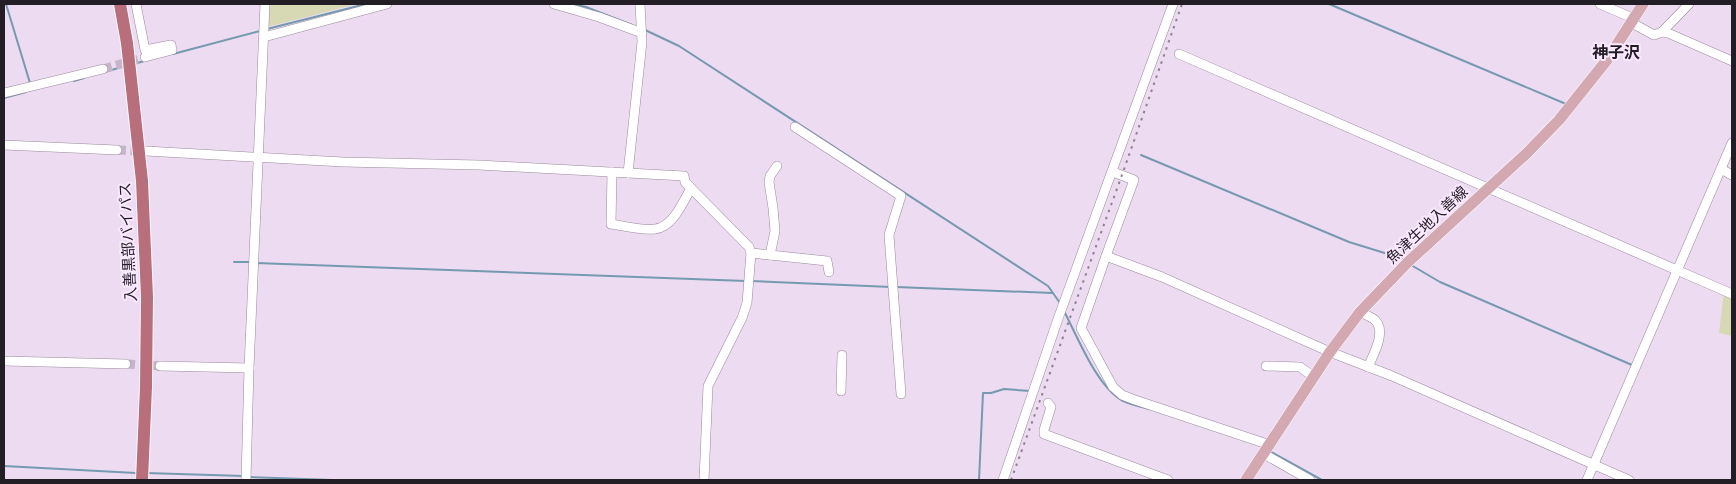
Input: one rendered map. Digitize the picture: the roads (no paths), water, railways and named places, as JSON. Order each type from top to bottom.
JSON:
[{"type":"highway","name":"入善黒部バイパス","points":[[120,4],[127,43],[140,163],[148,297],[142,480]]},
{"type":"main road","name":"魚津生地入善線","points":[[1246,480],[1330,352],[1360,312],[1408,262],[1527,153],[1571,106],[1607,60],[1634,21],[1643,4]]},
{"type":"street","points":[[136,4],[144,50],[171,45],[172,50],[145,58]]},
{"type":"street","points":[[246,480],[265,4]]},
{"type":"street","points":[[264,38],[388,4]]},
{"type":"street","points":[[554,4],[599,17],[642,33]]},
{"type":"street","points":[[628,173],[642,33],[640,4]]},
{"type":"street","points":[[1003,480],[1059,316],[1173,4]]},
{"type":"street","points":[[1600,4],[1634,21],[1654,35],[1662,32],[1689,4]]},
{"type":"street","points":[[1662,32],[1732,62]]},
{"type":"street","points":[[1179,54],[1732,294]]},
{"type":"street","points":[[4,93],[103,69]]},
{"type":"street","points":[[795,127],[901,196],[889,235],[901,394]]},
{"type":"street","points":[[4,145],[117,150]]},
{"type":"street","points":[[1587,480],[1676,270],[1732,146]]},
{"type":"street","points":[[146,151],[343,162],[489,166],[684,176],[685,182],[749,247],[751,253],[747,303],[742,318],[708,386],[704,480]]},
{"type":"street","points":[[770,255],[775,231],[769,182],[770,176],[777,166]]},
{"type":"street","points":[[1721,169],[1732,175]]},
{"type":"street","points":[[612,172],[611,224],[656,229],[669,222],[679,210],[691,188]]},
{"type":"street","points":[[1113,172],[1134,180],[1080,328],[1113,387],[1122,394],[1136,400],[1267,449],[1310,480]]},
{"type":"street","points":[[751,253],[827,260],[829,272]]},
{"type":"street","points":[[1106,256],[1162,277],[1330,352],[1629,480]]},
{"type":"street","points":[[1360,312],[1375,320],[1379,328],[1379,336],[1368,367]]},
{"type":"street","points":[[841,391],[842,355]]},
{"type":"street","points":[[4,360],[126,364]]},
{"type":"street","points":[[160,366],[249,368]]},
{"type":"street","points":[[1266,366],[1300,366],[1314,377]]},
{"type":"street","points":[[1048,403],[1051,407],[1044,434],[1168,480]]},
{"type":"waterway","points":[[6,4],[30,83]]},
{"type":"waterway","points":[[267,29],[366,4]]},
{"type":"waterway","points":[[573,4],[586,7],[632,25]]},
{"type":"waterway","points":[[1329,4],[1566,104]]},
{"type":"waterway","points":[[643,29],[679,46],[1048,286],[1060,303]]},
{"type":"waterway","points":[[173,54],[260,31]]},
{"type":"waterway","points":[[134,64],[144,61]]},
{"type":"waterway","points":[[105,72],[125,66]]},
{"type":"waterway","points":[[74,81],[84,78]]},
{"type":"waterway","points":[[4,98],[26,92]]},
{"type":"waterway","points":[[1141,155],[1349,242],[1404,259]]},
{"type":"waterway","points":[[234,262],[251,262]]},
{"type":"waterway","points":[[256,263],[746,281]]},
{"type":"waterway","points":[[1411,265],[1440,282],[1632,365]]},
{"type":"waterway","points":[[751,281],[891,287]]},
{"type":"waterway","points":[[896,287],[1053,293]]},
{"type":"waterway","points":[[1064,311],[1089,361],[1105,385],[1123,401],[1149,409]]},
{"type":"waterway","points":[[979,480],[983,393],[1004,389],[1030,391]]},
{"type":"waterway","points":[[1271,452],[1322,480]]},
{"type":"waterway","points":[[4,466],[136,473]]},
{"type":"waterway","points":[[146,473],[244,476]]},
{"type":"waterway","points":[[248,477],[333,480]]},
{"type":"tunnel","points":[[103,69],[145,57]]},
{"type":"tunnel","points":[[117,150],[144,151]]},
{"type":"tunnel","points":[[126,364],[160,366]]},
{"type":"railway","points":[[1011,480],[1182,4]]},
{"type":"district","name":"神子沢","points":[[1616,52]]}]
